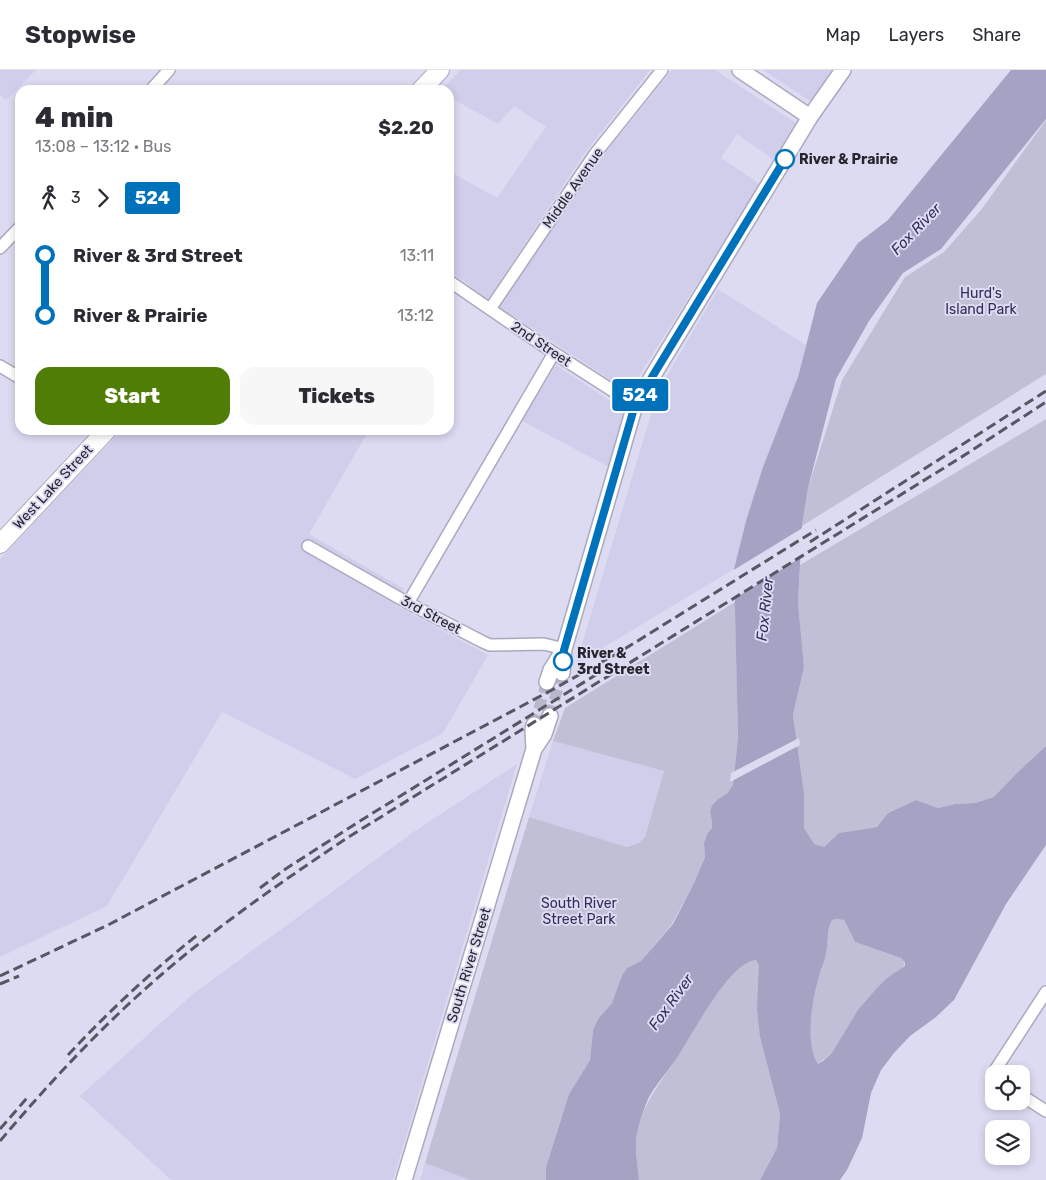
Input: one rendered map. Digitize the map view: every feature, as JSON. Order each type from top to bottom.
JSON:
[{"type":"main road","points":[[426,85],[440,70]]},
{"type":"main road","name":"West Lake Street","points":[[0,544],[102,435]]},
{"type":"street","points":[[156,85],[169,70]]},
{"type":"street","name":"Middle Avenue","points":[[490,309],[595,154],[662,70]]},
{"type":"street","points":[[740,70],[810,118]]},
{"type":"street","points":[[562,673],[564,650],[635,405],[810,118],[843,70]]},
{"type":"street","points":[[0,248],[15,232]]},
{"type":"street","name":"2nd Street","points":[[454,285],[635,405]]},
{"type":"street","points":[[408,603],[554,353]]},
{"type":"street","points":[[0,366],[15,375]]},
{"type":"street","name":"3rd Street","points":[[308,546],[408,603],[483,642],[490,644],[544,644],[564,650]]},
{"type":"street","points":[[547,682],[551,670],[564,650]]},
{"type":"street","name":"South River Street","points":[[404,1180],[534,749],[544,734],[550,716]]},
{"type":"street","name":"South River Street","points":[[534,725],[534,749]]},
{"type":"street","points":[[1000,1065],[1046,992]]},
{"type":"street","points":[[1030,1101],[1046,1111]]},
{"type":"shaded area","points":[[0,70],[36,70],[21,85],[15,85],[15,91],[6,100],[0,95]]},
{"type":"shaded area","points":[[460,70],[650,70],[584,154],[488,299],[454,275],[454,174],[497,198],[546,127],[514,106],[498,124],[454,100],[454,85],[446,85]]},
{"type":"shaded area","points":[[672,70],[715,70],[796,123],[774,160],[737,134],[721,158],[760,184],[629,392],[498,306],[600,159]]},
{"type":"shaded area","points":[[763,70],[837,70],[810,101]]},
{"type":"shaded area","points":[[718,289],[806,345],[798,377],[763,467],[746,521],[734,569],[576,664],[658,391]]},
{"type":"shaded area","points":[[556,365],[625,411],[611,468],[522,421]]},
{"type":"shaded area","points":[[117,435],[366,435],[309,534],[404,589],[395,605],[488,655],[443,733],[355,779],[222,712],[107,906],[0,957],[0,559]]},
{"type":"shaded area","points":[[553,741],[664,771],[645,838],[639,843],[627,847],[529,817]]},
{"type":"shaded area","points":[[517,764],[393,1180],[171,1180],[80,1096],[193,994],[412,833]]},
{"type":"shaded area","points":[[425,1163],[470,1179],[470,1180],[420,1180]]},
{"type":"green space","name":"Hurd's Island Park","points":[[1046,120],[1046,374],[802,526],[808,488],[842,380],[905,277],[944,252],[981,210]]},
{"type":"green space","points":[[1046,419],[1046,746],[995,797],[975,803],[955,804],[938,808],[916,800],[888,813],[877,827],[839,833],[824,847],[813,844],[804,828],[804,793],[793,715],[804,667],[798,604],[800,565]]},
{"type":"green space","name":"South River Street Park","points":[[735,602],[738,737],[733,785],[727,795],[718,799],[712,805],[710,811],[712,828],[707,834],[704,843],[705,857],[694,883],[672,924],[641,961],[627,968],[622,975],[612,1003],[598,1019],[593,1030],[590,1060],[569,1094],[546,1167],[546,1180],[470,1180],[425,1163],[529,817],[627,847],[639,843],[645,837],[664,771],[553,741],[565,708]]},
{"type":"green space","points":[[832,920],[844,920],[855,942],[901,958],[905,962],[901,970],[887,978],[832,1053],[818,1064],[811,1044],[811,1019],[817,983],[826,956],[829,928]]},
{"type":"green space","points":[[750,960],[756,960],[759,964],[760,1037],[780,1114],[777,1148],[760,1180],[639,1180],[636,1139],[643,1112],[648,1102],[719,990],[739,968]]},
{"type":"water","name":"Fox River","points":[[1011,70],[1046,70],[1046,119],[941,249],[903,273],[869,321],[836,379],[808,488],[802,526],[798,603],[804,667],[793,715],[804,793],[804,828],[814,844],[824,847],[839,833],[877,827],[888,813],[916,800],[938,808],[955,804],[975,803],[994,797],[1046,746],[1046,845],[1006,904],[954,1000],[936,1017],[910,1036],[881,1070],[871,1093],[862,1138],[847,1170],[840,1180],[760,1180],[777,1148],[780,1114],[760,1037],[757,1009],[759,965],[756,960],[735,972],[712,1000],[678,1056],[649,1097],[640,1120],[636,1139],[639,1180],[546,1180],[546,1167],[569,1094],[590,1060],[593,1030],[598,1019],[612,1003],[622,975],[627,968],[641,961],[673,924],[705,857],[704,843],[707,834],[712,828],[710,811],[712,805],[727,794],[733,785],[738,737],[734,569],[746,521],[763,467],[798,377],[817,303],[858,243],[888,220]],"holes":[[[832,920],[844,920],[855,942],[901,958],[905,962],[905,966],[887,978],[877,988],[858,1010],[832,1053],[818,1064],[811,1044],[811,1019],[815,994],[826,956],[830,924]]]},
{"type":"pier","points":[[804,527],[803,556],[732,600],[732,571]]},
{"type":"pier","points":[[799,738],[800,745],[730,782],[731,773]]},
{"type":"tunnel","points":[[550,716],[562,673]]},
{"type":"tunnel","points":[[534,725],[547,682]]},
{"type":"railway","points":[[810,542],[1046,391]]},
{"type":"railway","points":[[0,1141],[38,1097],[139,994],[206,938],[276,887],[347,838],[960,458],[1046,402]]},
{"type":"railway","points":[[0,976],[108,925],[552,690],[623,650],[816,530]]},
{"type":"railway","points":[[260,888],[284,870],[360,821],[602,671]]},
{"type":"railway","points":[[68,1055],[132,991],[200,933]]},
{"type":"railway","points":[[0,984],[19,976]]},
{"type":"railway","points":[[0,1129],[27,1098]]},
{"type":"bus line","name":"524","points":[[563,661],[564,650],[635,405],[785,159]]},
{"type":"place","name":"River & Prairie","points":[[785,159]]},
{"type":"place","name":"River & 3rd Street","points":[[563,661]]}]
